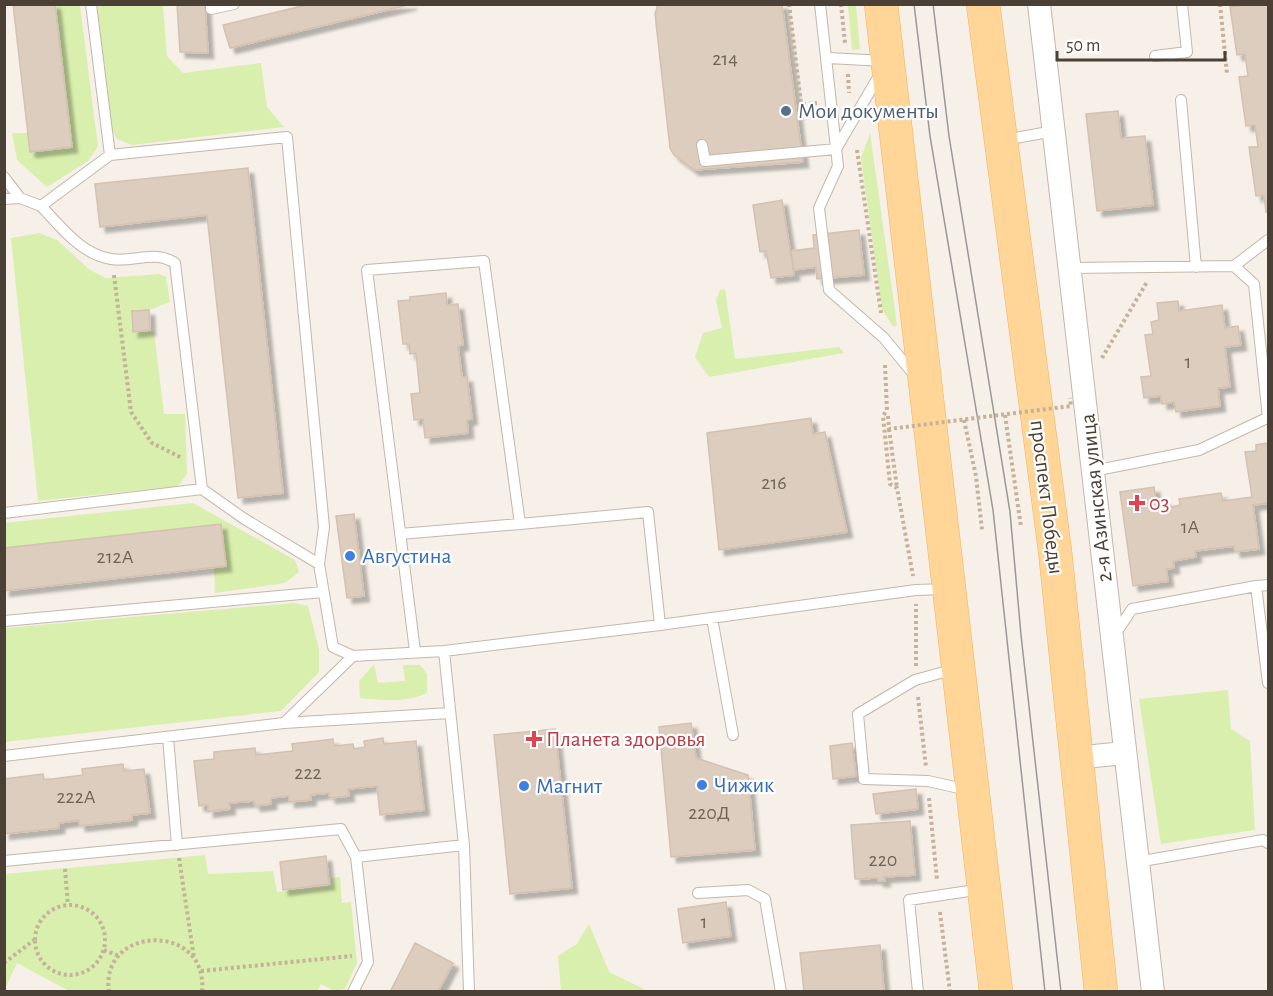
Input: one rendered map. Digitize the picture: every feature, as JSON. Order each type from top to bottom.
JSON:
[{"type":"main road","points":[[881,4],[974,791],[982,889],[996,992]]},
{"type":"main road","name":"проспект Победы","points":[[983,4],[999,141],[1055,551],[1101,992]]},
{"type":"street","name":"2-я Азинская улица","points":[[1039,4],[1153,992]]},
{"type":"street","points":[[1075,758],[1124,753]]},
{"type":"lane","points":[[91,4],[110,156]]},
{"type":"lane","points":[[211,4],[211,9],[234,4]]},
{"type":"lane","points":[[820,4],[828,58],[838,166],[819,208],[829,290],[884,338],[927,390]]},
{"type":"lane","points":[[1155,56],[1187,52],[1182,4]]},
{"type":"lane","points":[[828,58],[888,61],[836,149]]},
{"type":"lane","points":[[1181,100],[1196,267]]},
{"type":"lane","points":[[999,141],[1054,131]]},
{"type":"lane","points":[[41,206],[110,156],[288,137],[324,527],[319,564],[322,592],[333,647],[353,656],[444,651],[660,625],[916,590],[950,589]]},
{"type":"lane","points":[[702,145],[705,161],[836,149]]},
{"type":"lane","points":[[4,177],[20,198]]},
{"type":"lane","points":[[4,199],[20,198],[41,206],[80,247],[112,260],[164,256],[176,263],[197,462],[202,489]]},
{"type":"lane","points":[[1071,268],[1234,266],[1269,240]]},
{"type":"lane","points":[[415,651],[367,270],[484,261],[520,524]]},
{"type":"lane","points":[[1093,471],[1199,450],[1268,418],[1254,284],[1234,266]]},
{"type":"lane","points":[[4,513],[202,489],[243,518],[319,564]]},
{"type":"lane","points":[[400,534],[648,512],[660,625]]},
{"type":"lane","points":[[1111,641],[1132,609],[1269,585]]},
{"type":"lane","points":[[1256,586],[1269,683]]},
{"type":"lane","points":[[4,621],[322,592]]},
{"type":"lane","points":[[712,618],[733,735]]},
{"type":"lane","points":[[444,651],[464,845],[469,992]]},
{"type":"lane","points":[[284,723],[353,656]]},
{"type":"lane","points":[[958,668],[915,680],[858,714],[864,779],[928,781],[974,791]]},
{"type":"lane","points":[[4,756],[284,723],[450,713]]},
{"type":"lane","points":[[168,737],[177,845]]},
{"type":"lane","points":[[4,861],[341,830],[356,857],[368,962],[353,992]]},
{"type":"lane","points":[[1137,862],[1263,840],[1269,843]]},
{"type":"lane","points":[[356,857],[464,845]]},
{"type":"lane","points":[[918,992],[909,900],[982,889]]},
{"type":"lane","points":[[698,893],[748,890],[765,898],[781,992]]},
{"type":"path","points":[[789,4],[800,105],[802,112],[809,111]]},
{"type":"path","points":[[1220,4],[1227,74]]},
{"type":"path","points":[[857,150],[879,308],[883,316]]},
{"type":"path","points":[[112,260],[131,412],[152,443],[186,460],[197,462]]},
{"type":"path","points":[[1097,366],[1155,267]]},
{"type":"path","points":[[885,356],[887,410],[883,416],[890,484],[897,488]]},
{"type":"path","points":[[890,429],[1071,406],[1070,398]]},
{"type":"path","points":[[1005,414],[1021,527]]},
{"type":"path","points":[[888,416],[897,488],[916,590],[915,680],[950,992]]},
{"type":"path","points":[[964,420],[976,476],[982,530]]},
{"type":"path","points":[[177,845],[194,958]]},
{"type":"path","points":[[64,855],[68,905]]},
{"type":"path","points":[[68,905],[90,910],[98,918],[106,939],[104,950],[92,969],[70,976],[49,969],[36,951],[34,940],[36,929],[48,912],[68,905]]},
{"type":"path","points":[[109,992],[111,970],[119,956],[129,946],[143,940],[157,939],[171,941],[184,948],[194,958],[201,971],[202,992]]},
{"type":"path","points":[[4,963],[34,940]]},
{"type":"path","points":[[104,950],[119,956]]},
{"type":"path","points":[[201,971],[367,955]]},
{"type":"green space","points":[[55,5],[80,5],[98,147],[88,161],[47,187],[17,160],[12,133],[28,133],[31,152],[72,147]]},
{"type":"green space","points":[[96,5],[163,5],[167,56],[183,73],[261,63],[267,107],[284,127],[132,145],[117,139],[111,127]]},
{"type":"green space","points":[[848,5],[856,5],[860,49],[852,50]]},
{"type":"green space","points":[[870,133],[897,325],[893,327],[882,309],[861,158]]},
{"type":"green space","points":[[39,233],[57,240],[90,270],[106,278],[159,274],[166,277],[170,302],[149,310],[132,311],[133,331],[154,332],[164,414],[185,414],[187,474],[178,486],[38,501],[11,238]]},
{"type":"green space","points":[[725,289],[735,359],[839,347],[844,353],[709,377],[695,357],[703,333],[722,328],[716,301],[720,290]]},
{"type":"green space","points":[[193,503],[295,560],[299,572],[285,583],[215,593],[214,568],[226,566],[221,524],[5,548],[4,523]]},
{"type":"green space","points":[[294,603],[308,606],[319,649],[319,672],[281,711],[5,742],[5,628]]},
{"type":"green space","points":[[374,664],[378,683],[405,681],[403,665],[420,665],[427,674],[427,693],[403,700],[360,698],[359,681]]},
{"type":"green space","points":[[1228,690],[1231,729],[1250,741],[1255,830],[1161,844],[1139,699]]},
{"type":"green space","points":[[205,855],[208,874],[273,871],[277,892],[332,886],[331,878],[340,877],[342,903],[351,902],[357,963],[345,989],[334,991],[321,984],[317,992],[69,991],[17,963],[5,989],[5,874]]},
{"type":"green space","points":[[589,924],[609,972],[648,991],[561,991],[558,956],[577,944]]},
{"type":"building","points":[[13,4],[55,4],[72,147],[30,152]]},
{"type":"building","points":[[177,4],[205,4],[208,53],[180,52]]},
{"type":"building","points":[[310,4],[412,4],[230,48],[223,25]]},
{"type":"building","points":[[658,4],[782,4],[803,162],[694,170],[674,155],[670,148],[655,14]]},
{"type":"building","points":[[1268,4],[1268,211],[1266,212],[1264,195],[1256,196],[1249,147],[1258,147],[1255,125],[1246,126],[1239,77],[1248,76],[1245,54],[1237,55],[1230,7]]},
{"type":"building","points":[[1118,111],[1121,138],[1145,136],[1153,205],[1097,211],[1086,114]]},
{"type":"building","points":[[248,168],[283,493],[238,498],[207,215],[100,227],[95,184]]},
{"type":"building","points":[[782,200],[794,275],[771,278],[766,251],[760,252],[753,205]]},
{"type":"building","points":[[859,230],[864,275],[817,279],[816,267],[794,270],[791,251],[814,248],[813,235]]},
{"type":"building","points":[[446,293],[447,305],[458,304],[463,345],[458,346],[462,377],[467,377],[472,419],[467,420],[468,433],[425,438],[423,419],[414,420],[411,394],[420,393],[416,353],[410,354],[409,344],[403,344],[398,301],[410,300],[410,297]]},
{"type":"building","points":[[1178,301],[1179,311],[1222,305],[1225,328],[1238,326],[1241,345],[1225,347],[1230,387],[1218,388],[1220,406],[1176,412],[1174,402],[1162,404],[1161,396],[1144,398],[1141,377],[1151,376],[1145,335],[1153,334],[1151,322],[1159,320],[1157,303]]},
{"type":"building","points":[[149,310],[150,330],[133,332],[132,311]]},
{"type":"building","points":[[811,418],[813,434],[825,432],[847,532],[719,550],[707,433]]},
{"type":"building","points":[[1268,443],[1268,503],[1253,505],[1259,549],[1235,552],[1234,546],[1195,551],[1196,557],[1173,561],[1174,568],[1166,569],[1168,581],[1133,586],[1120,492],[1154,487],[1156,501],[1165,500],[1166,508],[1180,505],[1179,499],[1221,493],[1223,501],[1252,497],[1245,452],[1256,451],[1256,445]]},
{"type":"building","name":"Августина","points":[[354,514],[364,596],[347,598],[336,516]]},
{"type":"building","points":[[221,524],[226,566],[4,591],[4,548]]},
{"type":"building","points":[[691,723],[696,758],[748,775],[755,850],[671,857],[659,727]]},
{"type":"building","points":[[555,729],[572,888],[510,894],[494,735]]},
{"type":"building","points":[[383,738],[384,744],[416,741],[424,810],[380,815],[377,786],[348,789],[349,796],[330,798],[329,793],[310,795],[311,800],[289,802],[289,796],[271,798],[271,804],[255,806],[254,801],[229,803],[230,809],[208,812],[208,805],[199,806],[194,761],[214,759],[214,752],[255,748],[256,755],[293,751],[292,744],[333,739],[334,746],[353,744],[354,749],[365,747],[364,741]]},
{"type":"building","points":[[852,743],[856,776],[833,779],[830,746]]},
{"type":"building","points":[[123,764],[124,771],[144,769],[150,813],[132,815],[132,820],[80,826],[79,820],[59,823],[59,828],[4,834],[4,779],[43,774],[44,780],[83,775],[82,769]]},
{"type":"building","points":[[916,789],[918,809],[876,814],[873,794]]},
{"type":"building","points":[[910,821],[915,875],[884,877],[885,881],[878,881],[878,878],[855,879],[851,825]]},
{"type":"building","points":[[326,856],[329,884],[283,890],[280,862]]},
{"type":"building","points":[[726,902],[731,936],[683,943],[678,909]]},
{"type":"building","points":[[415,943],[453,963],[438,992],[390,992]]},
{"type":"building","points":[[880,945],[884,992],[804,992],[800,953]]},
{"type":"tram line","points":[[914,4],[930,136],[993,510],[1045,992]]},
{"type":"tram line","points":[[933,4],[949,136],[1010,512],[1021,635],[1061,992]]},
{"type":"place","name":"Мои документы","points":[[786,111]]},
{"type":"place","name":"03","points":[[1137,503]]},
{"type":"place","name":"Августина","points":[[350,556]]},
{"type":"place","name":"Планета здоровья","points":[[534,739]]},
{"type":"place","name":"Чижик","points":[[702,785]]},
{"type":"place","name":"Магнит","points":[[524,786]]}]
